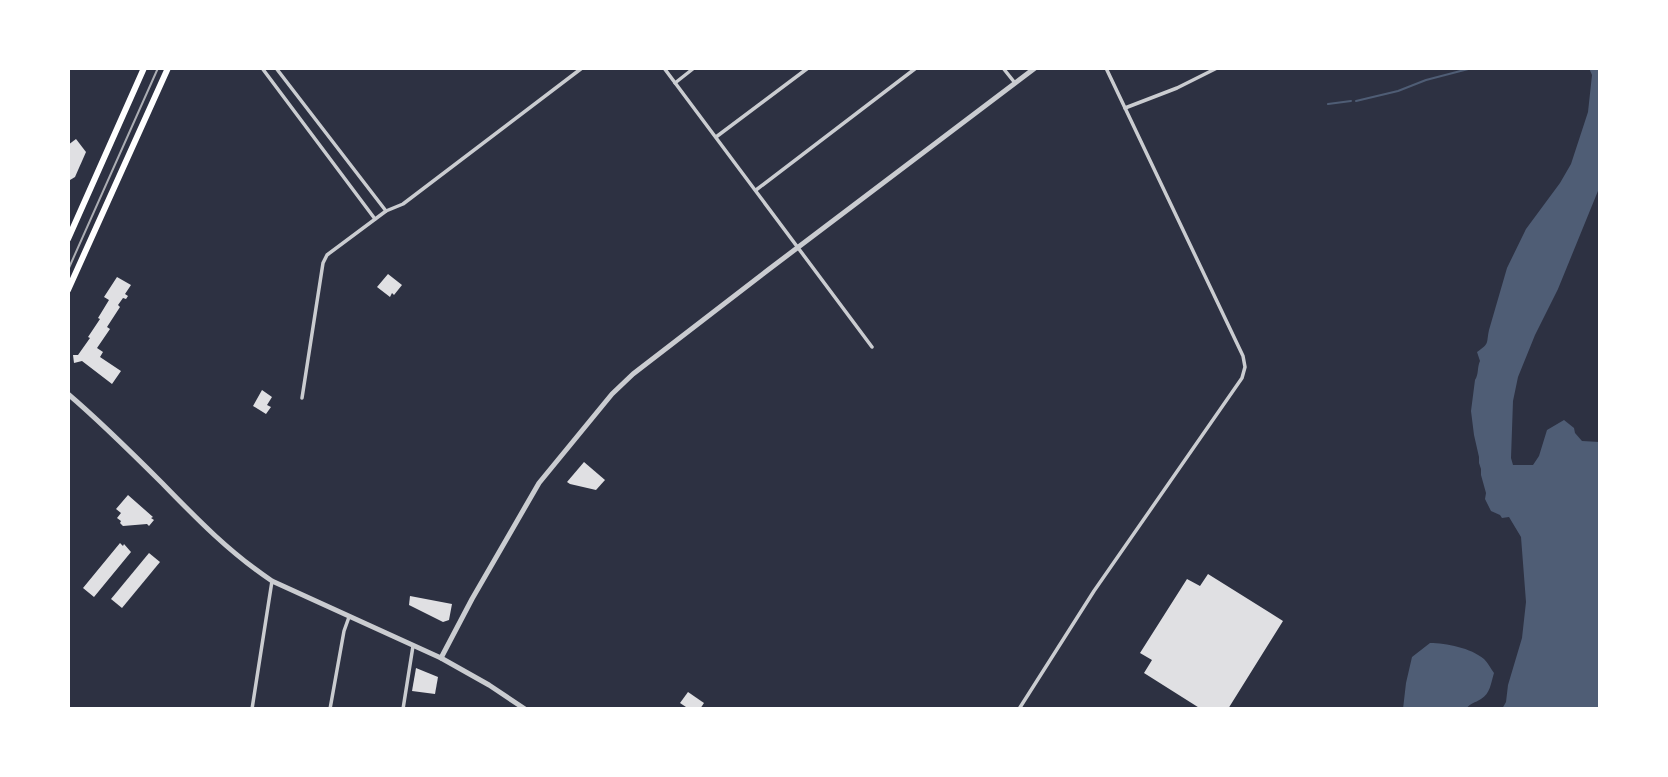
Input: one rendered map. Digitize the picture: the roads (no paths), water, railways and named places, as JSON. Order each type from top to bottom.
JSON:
[{"type":"main road","points":[[68,239],[144,68]]},
{"type":"main road","points":[[68,290],[168,68]]},
{"type":"street","points":[[262,68],[375,219]]},
{"type":"street","points":[[276,68],[386,211]]},
{"type":"street","points":[[302,398],[324,259],[386,211],[402,204],[582,68]]},
{"type":"street","points":[[664,68],[872,347]]},
{"type":"street","points":[[675,83],[694,68]]},
{"type":"street","points":[[716,137],[808,68]]},
{"type":"street","points":[[756,190],[916,68]]},
{"type":"street","points":[[1003,68],[1015,83]]},
{"type":"street","points":[[440,658],[539,483],[612,394],[633,374],[1035,68]]},
{"type":"street","points":[[1019,709],[1094,591],[1242,378],[1245,367],[1243,356],[1106,68]]},
{"type":"street","points":[[1125,108],[1177,88],[1217,68]]},
{"type":"street","points":[[68,394],[163,484],[211,534],[257,570],[272,580],[440,658],[525,709]]},
{"type":"street","points":[[252,709],[272,580]]},
{"type":"street","points":[[330,709],[349,617]]},
{"type":"street","points":[[403,709],[413,646]]},
{"type":"water","points":[[1589,68],[1600,68],[1600,186],[1518,377],[1513,401],[1511,458],[1513,465],[1533,465],[1539,456],[1547,430],[1564,420],[1574,428],[1582,441],[1600,442],[1600,709],[1502,709],[1522,638],[1526,602],[1521,537],[1509,517],[1502,518],[1491,511],[1485,499],[1471,411],[1480,361],[1477,352],[1487,343],[1507,268],[1526,229],[1571,164],[1588,112],[1592,75]]},
{"type":"water","points":[[1430,643],[1458,647],[1484,659],[1494,673],[1484,697],[1466,709],[1403,709],[1412,657]]},
{"type":"waterway","points":[[1356,101],[1472,68]]},
{"type":"waterway","points":[[1328,104],[1351,101]]},
{"type":"tram line","points":[[68,270],[158,68]]}]
